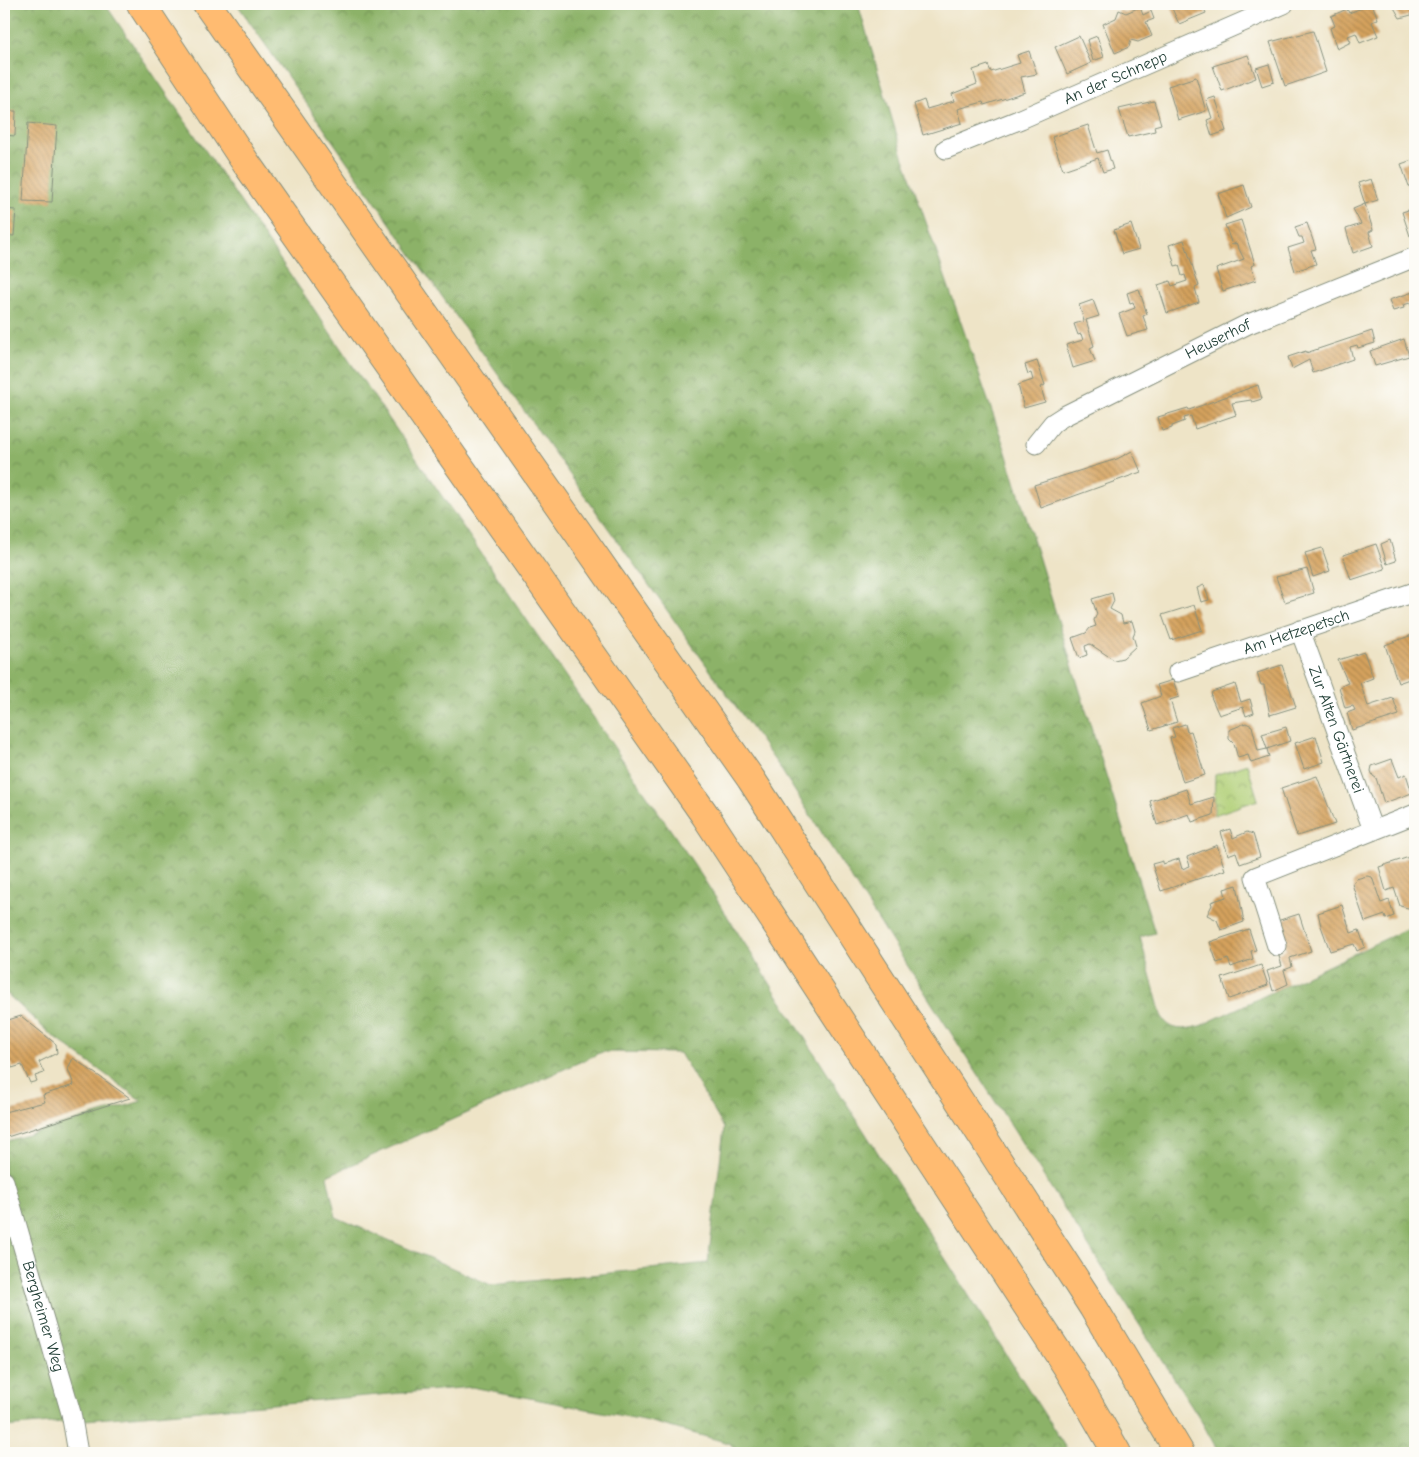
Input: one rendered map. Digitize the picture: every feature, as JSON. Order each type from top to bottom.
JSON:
[{"type":"highway","points":[[141,4],[252,171],[705,815],[1068,1368],[1117,1453]]},
{"type":"highway","points":[[207,4],[751,779],[1093,1307],[1180,1453]]},
{"type":"street","name":"An der Schnepp","points":[[946,149],[1021,119],[1284,4]]},
{"type":"street","name":"Heuserhof","points":[[1036,444],[1053,423],[1064,416],[1237,329],[1415,257]]},
{"type":"street","name":"Am Hetzepetsch","points":[[1178,672],[1415,592]]},
{"type":"street","name":"Zur Alten Gärtnerei","points":[[1300,630],[1373,830]]},
{"type":"street","points":[[1277,946],[1254,877],[1415,814]]},
{"type":"street","name":"Bergheimer Weg","points":[[4,1181],[71,1413],[78,1453]]},
{"type":"green space","points":[[4,4],[105,4],[696,867],[1069,1453],[739,1453],[729,1443],[644,1420],[472,1387],[4,1427],[4,1142],[142,1101],[50,1034],[4,991]],"holes":[[[602,1052],[680,1053],[724,1128],[708,1263],[491,1285],[336,1217],[327,1176]]]},
{"type":"green space","points":[[237,4],[858,4],[903,156],[1005,449],[1155,933],[1140,937],[1161,1015],[1173,1027],[1183,1029],[1200,1026],[1415,925],[1415,1453],[1219,1453],[1199,1417],[778,765],[413,256]]},
{"type":"green space","points":[[1247,764],[1258,800],[1214,815],[1215,775]]},
{"type":"building","points":[[1170,4],[1209,4],[1203,6],[1206,13],[1179,24]]},
{"type":"building","points":[[1372,4],[1378,19],[1372,22],[1378,36],[1360,43],[1356,33],[1348,36],[1351,42],[1337,49],[1330,28],[1335,26],[1331,16],[1347,9],[1349,13]]},
{"type":"building","points":[[1392,4],[1415,4],[1415,14],[1400,18]]},
{"type":"building","points":[[1140,7],[1143,15],[1151,11],[1154,19],[1146,22],[1152,36],[1138,42],[1131,40],[1129,47],[1115,53],[1103,24],[1116,18],[1119,10],[1126,13]]},
{"type":"building","points":[[1313,31],[1326,72],[1285,86],[1270,42]]},
{"type":"building","points":[[1079,36],[1091,63],[1067,74],[1055,47]]},
{"type":"building","points":[[1097,36],[1104,57],[1093,61],[1087,40]]},
{"type":"building","points":[[1029,51],[1037,74],[1021,77],[1025,92],[984,105],[983,102],[958,109],[962,123],[923,135],[914,104],[924,100],[927,109],[954,101],[952,94],[977,84],[973,70],[988,65],[991,72],[1020,63],[1017,55]]},
{"type":"building","points":[[1248,55],[1256,78],[1222,91],[1213,66]]},
{"type":"building","points":[[1269,64],[1274,82],[1262,86],[1256,68]]},
{"type":"building","points":[[1196,77],[1206,111],[1178,120],[1168,86]]},
{"type":"building","points":[[1215,97],[1226,131],[1212,136],[1207,120],[1212,118],[1206,100]]},
{"type":"building","points":[[1154,101],[1161,124],[1154,126],[1155,131],[1128,137],[1119,109]]},
{"type":"building","points":[[4,111],[16,111],[15,136],[4,135]]},
{"type":"building","points":[[28,123],[57,126],[52,202],[23,201]]},
{"type":"building","points":[[1088,125],[1097,153],[1107,150],[1113,169],[1103,172],[1098,158],[1063,170],[1052,137]]},
{"type":"building","points":[[1415,159],[1415,185],[1409,187],[1401,164]]},
{"type":"building","points":[[1371,179],[1378,200],[1365,204],[1358,183]]},
{"type":"building","points":[[1244,185],[1251,207],[1226,218],[1218,194]]},
{"type":"building","points":[[1365,204],[1373,230],[1369,232],[1373,246],[1353,253],[1346,229],[1361,224],[1353,209]]},
{"type":"building","points":[[1415,208],[1415,234],[1410,236],[1402,212]]},
{"type":"building","points":[[4,209],[16,210],[14,236],[4,235]]},
{"type":"building","points":[[1241,220],[1255,264],[1251,266],[1256,280],[1223,291],[1216,269],[1244,259],[1236,243],[1232,245],[1225,225]]},
{"type":"building","points":[[1307,223],[1316,249],[1311,250],[1316,264],[1295,271],[1288,248],[1304,243],[1295,227]]},
{"type":"building","points":[[1131,224],[1139,249],[1122,254],[1114,230]]},
{"type":"building","points":[[1184,240],[1199,286],[1195,288],[1199,302],[1167,313],[1158,285],[1170,281],[1172,286],[1187,281],[1185,275],[1182,276],[1179,265],[1175,266],[1169,245]]},
{"type":"building","points":[[1139,289],[1147,314],[1143,316],[1148,330],[1127,336],[1119,314],[1135,308],[1133,302],[1130,303],[1127,293]]},
{"type":"building","points":[[1413,292],[1415,315],[1410,303],[1403,305],[1404,308],[1393,311],[1389,300]]},
{"type":"building","points":[[1093,300],[1099,316],[1086,320],[1094,346],[1090,348],[1095,361],[1073,368],[1066,345],[1083,340],[1081,334],[1078,335],[1074,324],[1084,321],[1079,305]]},
{"type":"building","points":[[1372,331],[1375,343],[1358,348],[1357,345],[1350,347],[1353,359],[1313,373],[1309,360],[1292,369],[1288,357],[1306,351],[1306,353]]},
{"type":"building","points":[[1404,339],[1409,356],[1375,366],[1370,351]]},
{"type":"building","points":[[1037,361],[1045,385],[1041,387],[1045,402],[1024,408],[1018,385],[1033,380],[1031,373],[1028,374],[1025,365]]},
{"type":"building","points":[[1258,385],[1262,399],[1252,402],[1251,400],[1232,403],[1236,415],[1195,429],[1191,416],[1184,418],[1185,421],[1172,426],[1172,428],[1162,431],[1158,417],[1188,408],[1189,410]]},
{"type":"building","points":[[1132,451],[1141,472],[1041,508],[1034,485],[1117,459]]},
{"type":"building","points":[[1390,540],[1396,561],[1387,564],[1381,544]]},
{"type":"building","points":[[1376,544],[1385,569],[1351,580],[1343,555]]},
{"type":"building","points":[[1322,548],[1330,571],[1313,577],[1305,553]]},
{"type":"building","points":[[1307,569],[1314,593],[1285,602],[1276,577]]},
{"type":"building","points":[[1204,585],[1209,600],[1201,602],[1197,588]]},
{"type":"building","points":[[1112,593],[1114,601],[1110,609],[1121,615],[1123,623],[1132,621],[1136,646],[1123,658],[1114,660],[1090,644],[1085,646],[1087,655],[1079,658],[1072,638],[1086,633],[1090,628],[1096,626],[1094,620],[1097,614],[1092,599]]},
{"type":"building","points":[[1194,605],[1202,630],[1171,640],[1162,615]]},
{"type":"building","points":[[1415,634],[1415,677],[1398,683],[1385,645]]},
{"type":"building","points":[[1364,652],[1373,678],[1360,683],[1368,706],[1393,698],[1399,715],[1352,730],[1347,713],[1355,710],[1353,706],[1345,708],[1339,687],[1348,683],[1338,660]]},
{"type":"building","points":[[1282,665],[1296,707],[1270,715],[1264,685],[1261,685],[1257,673]]},
{"type":"building","points":[[1173,680],[1179,697],[1170,700],[1177,722],[1151,730],[1142,703],[1161,696],[1157,685]]},
{"type":"building","points":[[1235,684],[1241,702],[1250,699],[1254,713],[1246,716],[1243,707],[1219,715],[1211,697],[1212,692]]},
{"type":"building","points":[[1246,723],[1252,726],[1258,751],[1267,749],[1269,757],[1251,763],[1248,755],[1238,758],[1234,744],[1229,739],[1229,730]]},
{"type":"building","points":[[1185,724],[1187,732],[1191,731],[1205,775],[1183,782],[1170,738],[1175,737],[1172,728]]},
{"type":"building","points":[[1286,727],[1290,741],[1267,749],[1262,734]]},
{"type":"building","points":[[1316,736],[1324,762],[1304,769],[1295,743]]},
{"type":"building","points":[[1392,759],[1399,777],[1406,774],[1412,793],[1384,803],[1376,778],[1371,771],[1372,766]]},
{"type":"building","points":[[1317,776],[1335,824],[1297,836],[1281,788]]},
{"type":"building","points":[[1186,789],[1191,804],[1214,797],[1213,815],[1192,822],[1189,814],[1157,825],[1150,801]]},
{"type":"building","points":[[1230,829],[1233,838],[1247,832],[1253,834],[1260,857],[1240,864],[1236,852],[1228,855],[1221,832]]},
{"type":"building","points":[[1217,845],[1225,870],[1161,891],[1152,864],[1163,861],[1163,864],[1179,859],[1182,869],[1190,866],[1187,857]]},
{"type":"building","points":[[1409,857],[1415,875],[1415,905],[1408,908],[1400,906],[1394,888],[1386,891],[1379,867]]},
{"type":"building","points":[[1367,876],[1372,877],[1381,903],[1389,900],[1394,916],[1386,919],[1385,915],[1365,922],[1352,884],[1356,879]]},
{"type":"building","points":[[1237,885],[1244,922],[1221,930],[1217,920],[1207,915],[1212,905],[1211,902],[1226,897],[1224,889]]},
{"type":"building","points":[[1342,905],[1351,933],[1359,930],[1365,947],[1357,951],[1354,944],[1330,951],[1321,926],[1318,913]]},
{"type":"building","points":[[1299,914],[1311,951],[1290,958],[1292,967],[1284,970],[1288,984],[1273,991],[1267,971],[1282,966],[1278,953],[1286,950],[1277,921]]},
{"type":"building","points":[[1249,929],[1256,950],[1251,951],[1253,959],[1231,967],[1228,959],[1217,963],[1210,942]]},
{"type":"building","points":[[1261,965],[1268,985],[1229,999],[1222,978]]},
{"type":"building","points":[[21,1016],[56,1044],[57,1053],[39,1062],[44,1073],[35,1076],[37,1081],[30,1083],[22,1065],[12,1068],[4,1041],[4,1017],[5,1021]]},
{"type":"building","points":[[73,1058],[130,1098],[4,1138],[4,1112],[45,1102],[43,1095],[74,1085],[68,1069]]}]
